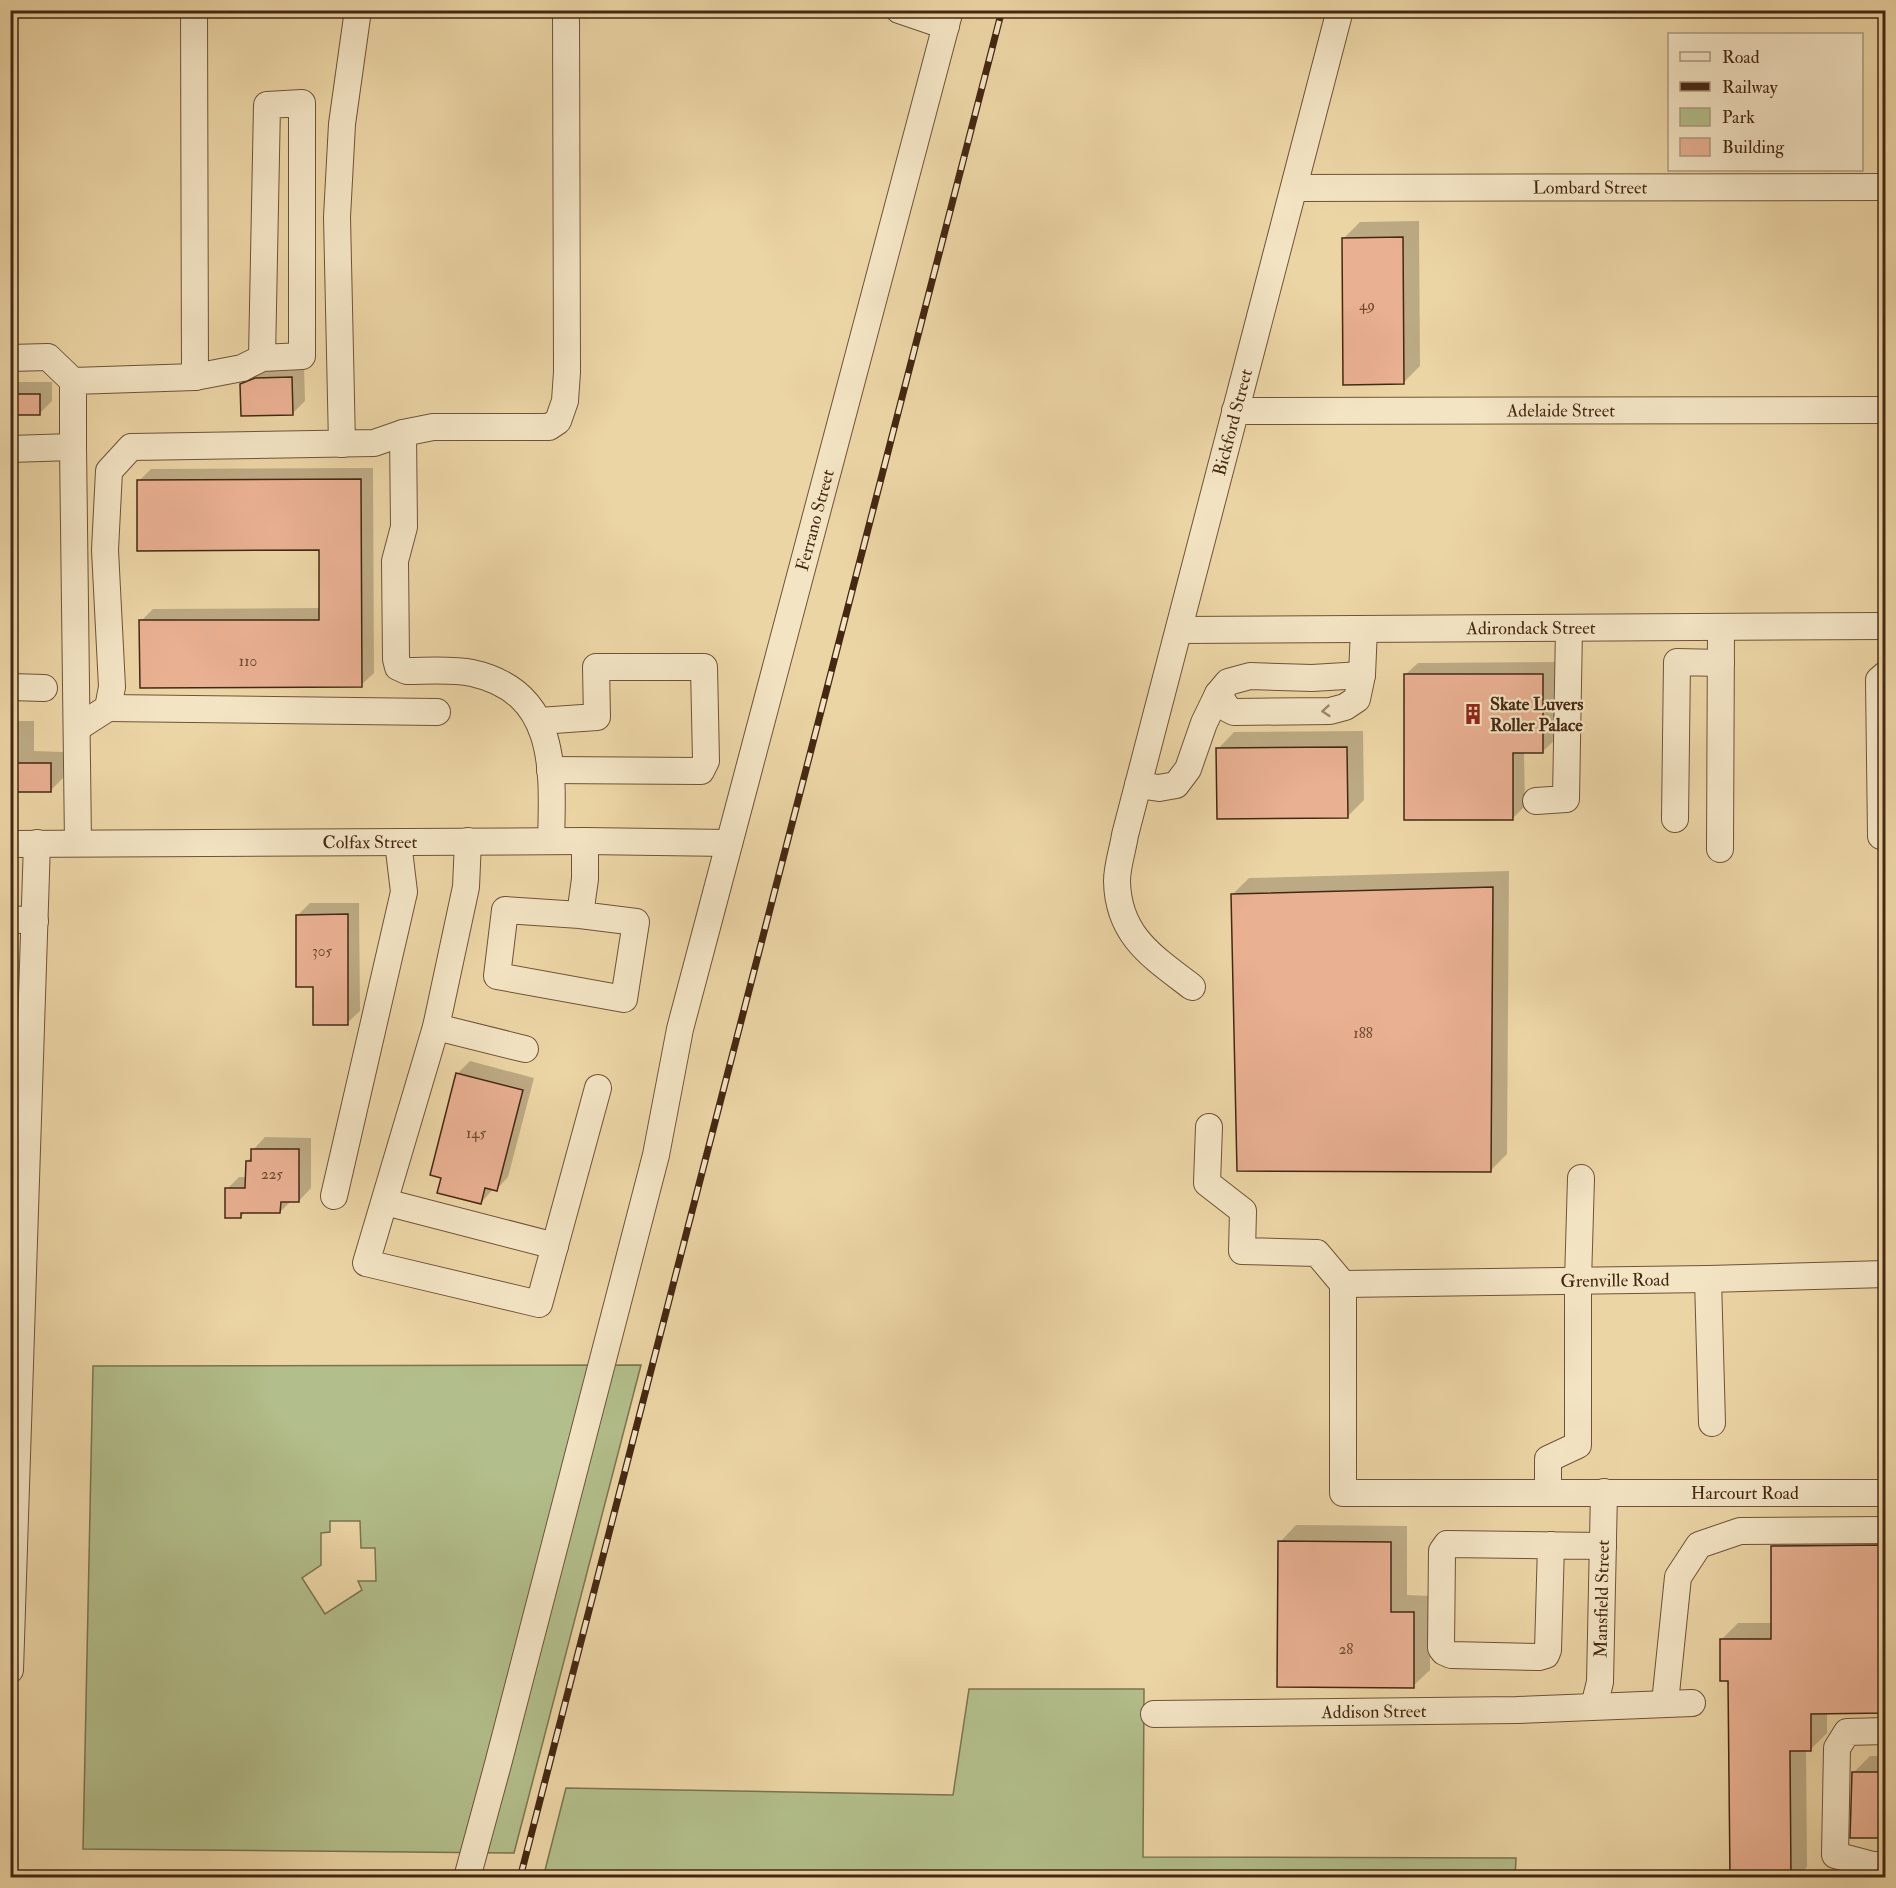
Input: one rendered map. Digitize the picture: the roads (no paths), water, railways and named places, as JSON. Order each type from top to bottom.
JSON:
[{"type":"street","points":[[194,10],[195,377]]},
{"type":"street","points":[[342,444],[337,217],[342,124],[357,10]]},
{"type":"street","points":[[108,708],[111,687],[105,550],[109,471],[131,447],[374,443],[403,433],[433,427],[549,427],[558,421],[565,401],[567,372],[566,10]]},
{"type":"street","points":[[899,10],[948,19]]},
{"type":"street","name":"Bickford Street","points":[[1192,987],[1143,948],[1121,915],[1117,880],[1125,835],[1340,10]]},
{"type":"street","name":"Ferrano Street","points":[[467,1878],[656,1155],[680,1029],[948,19]]},
{"type":"street","points":[[10,358],[48,357],[73,381],[195,377],[242,368],[262,358],[302,356],[302,103],[267,105],[262,358]]},
{"type":"street","name":"Lombard Street","points":[[1294,188],[1886,187]]},
{"type":"street","points":[[73,381],[78,843]]},
{"type":"street","name":"Adelaide Street","points":[[1235,411],[1886,410]]},
{"type":"street","points":[[403,433],[404,527],[395,561],[398,668],[407,671],[470,672],[509,686],[529,704],[539,721],[550,770],[551,841]]},
{"type":"street","points":[[10,449],[73,447]]},
{"type":"street","name":"Adirondack Street","points":[[1179,630],[1886,626]]},
{"type":"street","points":[[1720,849],[1721,627]]},
{"type":"street","points":[[1536,801],[1566,799],[1569,628]]},
{"type":"street","points":[[1218,694],[1228,709],[1234,712],[1329,711],[1345,707],[1357,699],[1362,675],[1364,629]]},
{"type":"street","points":[[1675,819],[1677,662],[1721,663]]},
{"type":"street","points":[[539,721],[597,717],[596,667],[704,668],[706,760],[701,771],[550,770]]},
{"type":"street","points":[[1886,674],[1879,680],[1881,837],[1886,836]]},
{"type":"street","points":[[1138,785],[1159,788],[1176,785],[1188,769],[1204,723],[1218,694],[1228,682],[1250,676],[1312,678],[1362,675]]},
{"type":"street","points":[[10,687],[44,688]]},
{"type":"street","points":[[77,728],[108,708],[437,712]]},
{"type":"street","points":[[468,841],[466,887],[436,1027],[366,1263],[539,1304],[598,1088]]},
{"type":"street","name":"Colfax Street","points":[[10,844],[468,841],[729,843]]},
{"type":"street","points":[[580,915],[585,879],[585,841]]},
{"type":"street","points":[[334,1196],[404,892],[398,842]]},
{"type":"street","points":[[10,1670],[23,920],[37,843]]},
{"type":"street","points":[[505,910],[580,915],[636,922],[624,999],[497,976],[505,910]]},
{"type":"street","points":[[436,1027],[525,1049]]},
{"type":"street","points":[[1209,1127],[1207,1183],[1243,1211],[1242,1251],[1317,1253],[1343,1284]]},
{"type":"street","points":[[1548,1492],[1548,1459],[1578,1445],[1578,1281],[1581,1178]]},
{"type":"street","points":[[385,1202],[555,1246]]},
{"type":"street","name":"Grenville Road","points":[[1343,1284],[1886,1274]]},
{"type":"street","points":[[1708,1279],[1712,1423]]},
{"type":"street","name":"Harcourt Road","points":[[1343,1284],[1343,1492],[1886,1493]]},
{"type":"street","name":"Mansfield Street","points":[[1594,1706],[1600,1682],[1604,1492]]},
{"type":"street","points":[[1665,1703],[1678,1577],[1699,1545],[1740,1531],[1886,1530]]},
{"type":"street","points":[[1551,1545],[1546,1655],[1539,1657],[1484,1656],[1451,1655],[1444,1652],[1441,1648],[1442,1551],[1447,1544],[1551,1545],[1604,1546]]},
{"type":"street","name":"Addison Street","points":[[1154,1714],[1526,1710],[1692,1703]]},
{"type":"street","points":[[1886,1731],[1847,1732],[1837,1748],[1835,1855],[1873,1865],[1886,1865]]},
{"type":"railway","points":[[520,1878],[1002,10]]},
{"type":"place","name":"Skate Luvers Roller Palace","points":[[1473,714]]}]
